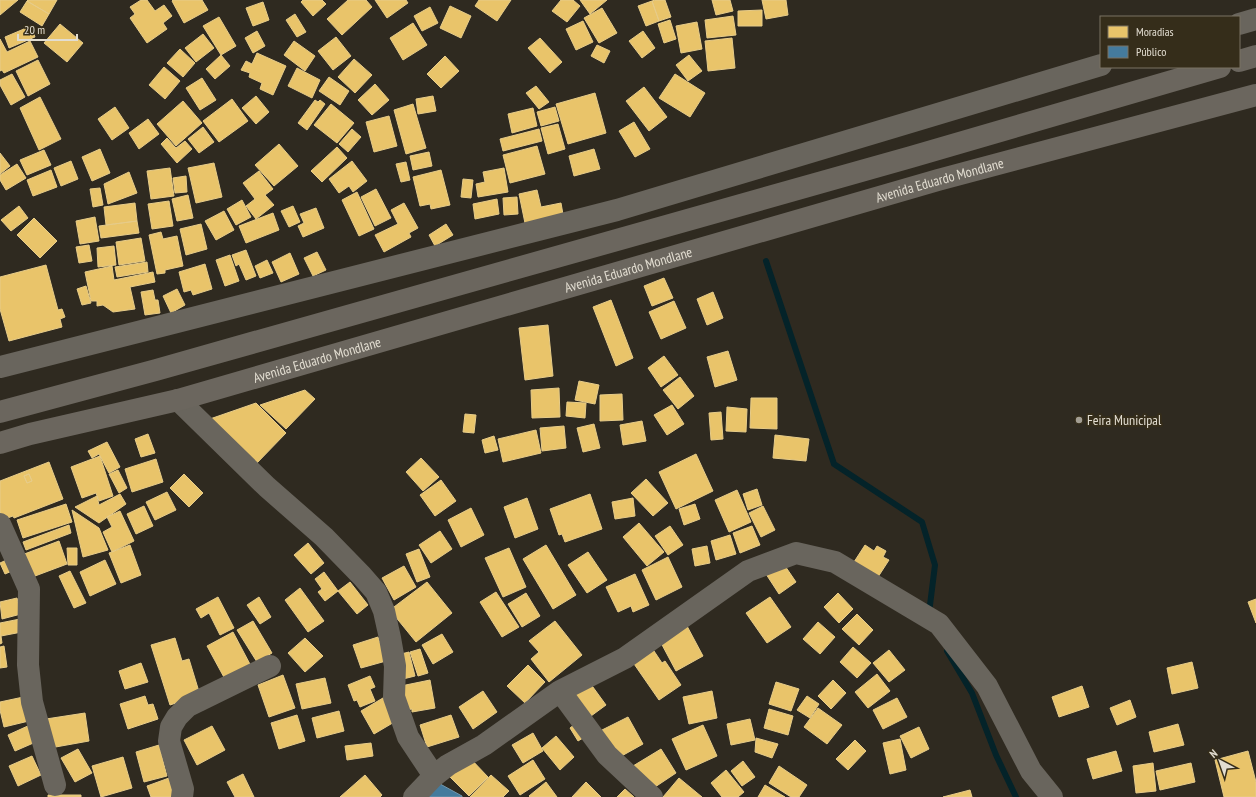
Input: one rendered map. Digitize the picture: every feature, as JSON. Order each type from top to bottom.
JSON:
[{"type":"main road","points":[[1240,61],[1256,56]]},
{"type":"main road","points":[[0,412],[156,370],[865,170],[1217,68]]},
{"type":"main road","name":"Avenida Eduardo Mondlane","points":[[0,443],[30,434],[178,400],[938,180],[1256,95]]},
{"type":"street","points":[[1240,24],[1256,19]]},
{"type":"street","points":[[0,367],[617,210],[1100,65]]},
{"type":"street","points":[[178,400],[267,487],[324,537],[376,592],[384,611],[395,666],[394,697],[408,737],[434,776]]},
{"type":"street","points":[[0,524],[29,589],[28,665],[31,695],[55,785]]},
{"type":"street","points":[[414,797],[434,776],[448,765],[484,745],[560,691],[625,658],[748,571],[796,552],[835,562],[939,624],[987,686],[1031,771],[1052,797]]},
{"type":"street","points":[[182,797],[183,789],[169,741],[171,727],[177,717],[188,706],[270,666]]},
{"type":"street","points":[[560,691],[607,755],[652,797]]},
{"type":"building: Moradias","points":[[0,0],[18,0],[0,15]]},
{"type":"building: Moradias","points":[[57,0],[49,14],[27,1]]},
{"type":"building: Moradias","points":[[141,0],[147,0],[155,11],[164,5],[172,16],[163,23],[167,29],[147,43],[130,18],[135,14],[130,7]]},
{"type":"building: Moradias","points":[[202,0],[208,10],[184,23],[172,1]]},
{"type":"building: Moradias","points":[[303,0],[322,0],[326,4],[313,16],[301,2]]},
{"type":"building: Moradias","points":[[348,0],[366,0],[372,7],[342,35],[327,19]]},
{"type":"building: Moradias","points":[[375,0],[406,0],[408,3],[387,18]]},
{"type":"building: Moradias","points":[[479,0],[511,0],[497,21],[475,6]]},
{"type":"building: Moradias","points":[[561,0],[573,0],[580,6],[567,22],[552,11]]},
{"type":"building: Moradias","points":[[580,0],[607,0],[590,14]]},
{"type":"building: Moradias","points":[[665,0],[671,17],[659,21],[652,1]]},
{"type":"building: Moradias","points":[[712,0],[730,0],[733,11],[716,15]]},
{"type":"building: Moradias","points":[[762,0],[786,0],[788,15],[766,19]]},
{"type":"building: Moradias","points":[[27,1],[49,14],[42,26],[20,12]]},
{"type":"building: Moradias","points":[[652,1],[659,21],[646,26],[638,6]]},
{"type":"building: Moradias","points":[[263,2],[269,20],[253,26],[246,8]]},
{"type":"building: Moradias","points":[[450,6],[471,16],[461,38],[440,28]]},
{"type":"building: Moradias","points":[[430,7],[438,23],[422,31],[414,16]]},
{"type":"building: Moradias","points":[[602,8],[617,33],[599,43],[584,18]]},
{"type":"building: Moradias","points":[[762,10],[762,26],[738,26],[738,11]]},
{"type":"building: Moradias","points":[[295,14],[306,32],[297,37],[286,20]]},
{"type":"building: Moradias","points":[[733,16],[736,35],[707,38],[705,20]]},
{"type":"building: Moradias","points":[[219,17],[236,46],[221,55],[203,26]]},
{"type":"building: Moradias","points":[[670,20],[676,39],[664,43],[658,24]]},
{"type":"building: Moradias","points":[[583,21],[593,42],[576,50],[566,29]]},
{"type":"building: Moradias","points":[[697,22],[702,49],[681,53],[676,26]]},
{"type":"building: Moradias","points":[[413,23],[427,45],[403,60],[390,38]]},
{"type":"building: Moradias","points":[[60,24],[83,43],[67,62],[44,43]]},
{"type":"building: Moradias","points":[[31,26],[35,37],[9,48],[5,37]]},
{"type":"building: Moradias","points":[[257,31],[265,46],[253,53],[245,38]]},
{"type":"building: Moradias","points":[[643,31],[655,48],[642,58],[629,41]]},
{"type":"building: Moradias","points":[[203,34],[214,48],[196,62],[185,48]]},
{"type":"building: Moradias","points":[[336,37],[351,56],[333,70],[318,51]]},
{"type":"building: Moradias","points":[[540,38],[562,62],[550,73],[528,48]]},
{"type":"building: Moradias","points":[[732,38],[735,68],[708,71],[705,41]]},
{"type":"building: Moradias","points":[[0,39],[7,52],[30,41],[38,57],[4,73],[2,70],[0,71]]},
{"type":"building: Moradias","points":[[294,41],[315,56],[305,71],[284,55]]},
{"type":"building: Moradias","points":[[597,45],[610,51],[604,63],[591,56]]},
{"type":"building: Moradias","points":[[180,49],[195,63],[183,77],[167,63]]},
{"type":"building: Moradias","points":[[257,53],[286,66],[273,95],[260,89],[262,83],[249,77],[250,73],[241,70],[246,61],[252,64]]},
{"type":"building: Moradias","points":[[221,55],[230,66],[215,79],[206,69]]},
{"type":"building: Moradias","points":[[689,55],[702,71],[688,81],[676,65]]},
{"type":"building: Moradias","points":[[445,56],[459,71],[441,88],[427,74]]},
{"type":"building: Moradias","points":[[354,59],[372,75],[355,93],[338,77]]},
{"type":"building: Moradias","points":[[38,60],[50,84],[28,96],[16,71]]},
{"type":"building: Moradias","points":[[164,67],[180,81],[165,99],[149,85]]},
{"type":"building: Moradias","points":[[297,68],[320,80],[312,98],[288,86]]},
{"type":"building: Moradias","points":[[12,74],[25,97],[11,105],[0,85],[0,80]]},
{"type":"building: Moradias","points":[[675,74],[705,93],[690,117],[659,98]]},
{"type":"building: Moradias","points":[[329,77],[349,91],[340,105],[319,91]]},
{"type":"building: Moradias","points":[[202,78],[216,100],[200,110],[186,88]]},
{"type":"building: Moradias","points":[[375,84],[389,100],[372,115],[358,100]]},
{"type":"building: Moradias","points":[[536,86],[549,102],[539,109],[526,93]]},
{"type":"building: Moradias","points":[[644,87],[667,117],[649,131],[626,101]]},
{"type":"building: Moradias","points":[[595,93],[606,133],[568,144],[556,104]]},
{"type":"building: Moradias","points":[[256,96],[269,112],[256,124],[242,108]]},
{"type":"building: Moradias","points":[[433,96],[436,111],[418,114],[416,99]]},
{"type":"building: Moradias","points":[[40,97],[61,139],[39,150],[20,108]]},
{"type":"building: Moradias","points":[[232,99],[248,121],[219,142],[203,121]]},
{"type":"building: Moradias","points":[[315,100],[318,102],[320,100],[325,104],[307,130],[298,123]]},
{"type":"building: Moradias","points":[[183,101],[202,123],[176,146],[157,124]]},
{"type":"building: Moradias","points":[[331,104],[354,123],[337,143],[314,125]]},
{"type":"building: Moradias","points":[[413,104],[426,148],[406,154],[394,110]]},
{"type":"building: Moradias","points":[[115,107],[129,128],[112,140],[98,119]]},
{"type":"building: Moradias","points":[[555,107],[559,121],[541,126],[537,112]]},
{"type":"building: Moradias","points":[[533,108],[537,126],[512,133],[508,114]]},
{"type":"building: Moradias","points":[[389,116],[397,146],[374,152],[366,122]]},
{"type":"building: Moradias","points":[[148,119],[159,134],[139,149],[129,133]]},
{"type":"building: Moradias","points":[[634,122],[650,149],[635,157],[619,131]]},
{"type":"building: Moradias","points":[[558,124],[565,149],[548,154],[541,128]]},
{"type":"building: Moradias","points":[[203,127],[214,142],[199,153],[188,139]]},
{"type":"building: Moradias","points":[[352,129],[361,137],[348,152],[339,144]]},
{"type":"building: Moradias","points":[[539,129],[542,141],[503,151],[500,139]]},
{"type":"building: Moradias","points":[[167,138],[176,148],[185,141],[192,149],[177,163],[161,144]]},
{"type":"building: Moradias","points":[[279,144],[298,166],[274,186],[255,165]]},
{"type":"building: Moradias","points":[[537,146],[545,174],[510,183],[503,155]]},
{"type":"building: Moradias","points":[[337,147],[347,158],[322,182],[311,171]]},
{"type":"building: Moradias","points":[[100,149],[110,173],[92,181],[82,157]]},
{"type":"building: Moradias","points":[[594,149],[600,169],[574,176],[569,156]]},
{"type":"building: Moradias","points":[[44,150],[51,165],[27,175],[20,160]]},
{"type":"building: Moradias","points":[[429,152],[432,166],[413,170],[410,156]]},
{"type":"building: Moradias","points":[[0,153],[10,166],[0,174]]},
{"type":"building: Moradias","points":[[71,161],[78,179],[61,186],[54,168]]},
{"type":"building: Moradias","points":[[352,161],[367,181],[353,192],[349,186],[339,193],[329,179]]},
{"type":"building: Moradias","points":[[406,162],[410,180],[401,182],[396,164]]},
{"type":"building: Moradias","points":[[214,163],[222,197],[196,203],[188,168]]},
{"type":"building: Moradias","points":[[17,164],[26,178],[6,190],[0,180],[0,175]]},
{"type":"building: Moradias","points":[[170,168],[174,196],[151,199],[147,171]]},
{"type":"building: Moradias","points":[[504,168],[508,192],[478,197],[476,184],[485,182],[483,172]]},
{"type":"building: Moradias","points":[[51,170],[57,187],[33,196],[27,180]]},
{"type":"building: Moradias","points":[[441,170],[450,205],[431,209],[430,204],[420,206],[413,177]]},
{"type":"building: Moradias","points":[[259,171],[273,189],[265,195],[274,205],[256,219],[246,206],[255,199],[243,183]]},
{"type":"building: Moradias","points":[[129,172],[137,193],[108,204],[104,184]]},
{"type":"building: Moradias","points":[[186,176],[187,192],[175,193],[173,178]]},
{"type":"building: Moradias","points":[[463,179],[473,180],[471,198],[461,197]]},
{"type":"building: Moradias","points":[[100,188],[103,205],[93,207],[90,189]]},
{"type":"building: Moradias","points":[[376,189],[391,218],[375,226],[361,197]]},
{"type":"building: Moradias","points":[[537,190],[541,207],[561,203],[564,220],[526,228],[519,194]]},
{"type":"building: Moradias","points":[[357,192],[374,229],[359,236],[342,200]]},
{"type":"building: Moradias","points":[[188,195],[193,218],[177,221],[172,199]]},
{"type":"building: Moradias","points":[[517,197],[518,214],[504,215],[503,198]]},
{"type":"building: Moradias","points":[[497,199],[499,214],[475,219],[473,204]]},
{"type":"building: Moradias","points":[[242,200],[251,217],[236,225],[227,209]]},
{"type":"building: Moradias","points":[[169,201],[173,226],[152,229],[148,204]]},
{"type":"building: Moradias","points":[[135,203],[137,221],[106,225],[104,207]]},
{"type":"building: Moradias","points":[[404,203],[418,228],[409,233],[411,237],[384,252],[375,235],[398,224],[391,210]]},
{"type":"building: Moradias","points":[[19,206],[28,218],[11,231],[1,220]]},
{"type":"building: Moradias","points":[[293,206],[300,222],[289,227],[281,211]]},
{"type":"building: Moradias","points":[[316,208],[324,228],[303,237],[298,226],[304,223],[300,214]]},
{"type":"building: Moradias","points":[[224,211],[234,230],[216,240],[205,221]]},
{"type":"building: Moradias","points":[[273,213],[279,230],[246,243],[239,226]]},
{"type":"building: Moradias","points":[[95,217],[99,241],[80,244],[76,221]]},
{"type":"building: Moradias","points":[[34,218],[57,241],[40,258],[17,235]]},
{"type":"building: Moradias","points":[[137,221],[139,233],[101,238],[99,226]]},
{"type":"building: Moradias","points":[[201,224],[207,249],[186,255],[180,229]]},
{"type":"building: Moradias","points":[[446,224],[453,235],[435,246],[429,235]]},
{"type":"building: Moradias","points":[[161,232],[163,239],[177,236],[183,266],[165,270],[165,273],[157,274],[149,235]]},
{"type":"building: Moradias","points":[[141,238],[145,261],[119,265],[116,242]]},
{"type":"building: Moradias","points":[[89,245],[92,261],[79,263],[76,247]]},
{"type":"building: Moradias","points":[[114,246],[116,265],[98,267],[97,248]]},
{"type":"building: Moradias","points":[[246,250],[256,276],[246,280],[239,264],[236,266],[232,255]]},
{"type":"building: Moradias","points":[[317,252],[326,270],[313,276],[304,258]]},
{"type":"building: Moradias","points":[[290,253],[299,274],[281,282],[272,262]]},
{"type":"building: Moradias","points":[[230,255],[239,281],[225,286],[216,260]]},
{"type":"building: Moradias","points":[[267,260],[273,273],[260,278],[255,266]]},
{"type":"building: Moradias","points":[[147,262],[148,272],[117,277],[115,267]]},
{"type":"building: Moradias","points":[[205,264],[212,289],[193,295],[191,290],[184,292],[179,272]]},
{"type":"building: Moradias","points":[[46,265],[58,310],[62,309],[65,317],[60,319],[62,327],[9,341],[0,309],[0,277]]},
{"type":"building: Moradias","points":[[112,266],[114,280],[153,272],[155,282],[130,287],[135,309],[113,312],[103,305],[97,306],[97,301],[91,301],[85,272]]},
{"type":"building: Moradias","points":[[664,278],[673,298],[652,306],[644,286]]},
{"type":"building: Moradias","points":[[86,286],[91,303],[82,305],[77,289]]},
{"type":"building: Moradias","points":[[177,289],[185,305],[171,313],[163,296]]},
{"type":"building: Moradias","points":[[153,290],[155,300],[158,300],[160,313],[145,315],[141,292]]},
{"type":"building: Moradias","points":[[713,292],[723,318],[707,325],[697,299]]},
{"type":"building: Moradias","points":[[611,300],[633,358],[616,366],[593,307]]},
{"type":"building: Moradias","points":[[674,301],[686,328],[661,339],[649,312]]},
{"type":"building: Moradias","points":[[548,325],[553,376],[525,380],[519,328]]},
{"type":"building: Moradias","points":[[728,351],[737,380],[715,387],[707,357]]},
{"type":"building: Moradias","points":[[664,356],[678,375],[661,387],[648,368]]},
{"type":"building: Moradias","points":[[680,377],[694,396],[678,409],[663,390]]},
{"type":"building: Moradias","points":[[579,381],[599,385],[595,404],[575,400]]},
{"type":"building: Moradias","points":[[559,388],[560,417],[532,418],[531,390]]},
{"type":"building: Moradias","points":[[305,390],[315,399],[286,429],[260,405]]},
{"type":"building: Moradias","points":[[622,394],[623,420],[600,421],[600,395]]},
{"type":"building: Moradias","points":[[751,398],[777,398],[777,429],[750,428]]},
{"type":"building: Moradias","points":[[567,402],[586,403],[585,418],[566,416]]},
{"type":"building: Moradias","points":[[256,403],[286,433],[255,465],[207,420]]},
{"type":"building: Moradias","points":[[672,405],[684,424],[667,435],[654,415]]},
{"type":"building: Moradias","points":[[727,407],[747,409],[746,432],[726,431]]},
{"type":"building: Moradias","points":[[721,412],[723,439],[711,440],[709,413]]},
{"type":"building: Moradias","points":[[465,414],[476,415],[474,433],[463,432]]},
{"type":"building: Moradias","points":[[642,421],[646,441],[623,445],[620,425]]},
{"type":"building: Moradias","points":[[594,424],[600,448],[583,452],[577,428]]},
{"type":"building: Moradias","points":[[564,426],[566,448],[542,451],[540,428]]},
{"type":"building: Moradias","points":[[536,430],[541,453],[503,462],[498,439]]},
{"type":"building: Moradias","points":[[148,434],[155,453],[141,457],[135,439]]},
{"type":"building: Moradias","points":[[775,435],[809,439],[806,461],[773,458]]},
{"type":"building: Moradias","points":[[494,436],[498,450],[485,453],[482,440]]},
{"type":"building: Moradias","points":[[107,442],[120,467],[109,473],[99,454],[92,458],[88,451]]},
{"type":"building: Moradias","points":[[696,454],[713,491],[676,509],[659,472]]},
{"type":"building: Moradias","points":[[100,456],[113,496],[99,501],[96,493],[82,498],[71,467]]},
{"type":"building: Moradias","points":[[421,458],[439,477],[423,491],[406,472]]},
{"type":"building: Moradias","points":[[156,459],[163,482],[132,492],[125,469]]},
{"type":"building: Moradias","points":[[49,462],[63,499],[14,518],[13,516],[2,520],[0,514],[0,481]],"holes":[[[29,474],[32,481],[27,483],[24,476]]]},
{"type":"building: Moradias","points":[[118,470],[127,488],[119,493],[109,474]]},
{"type":"building: Moradias","points":[[29,474],[32,481],[27,483],[24,476]]},
{"type":"building: Moradias","points":[[184,474],[203,493],[189,507],[170,488]]},
{"type":"building: Moradias","points":[[646,479],[668,503],[653,516],[631,493]]},
{"type":"building: Moradias","points":[[441,480],[456,501],[435,516],[420,495]]},
{"type":"building: Moradias","points":[[757,489],[762,505],[748,510],[743,494]]},
{"type":"building: Moradias","points":[[737,490],[751,522],[729,532],[715,500]]},
{"type":"building: Moradias","points":[[167,492],[176,510],[155,520],[146,502]]},
{"type":"building: Moradias","points":[[120,494],[126,504],[99,523],[75,507],[97,496],[99,505]]},
{"type":"building: Moradias","points":[[590,494],[602,529],[565,542],[562,534],[559,535],[550,509]]},
{"type":"building: Moradias","points":[[527,498],[538,529],[515,538],[504,507]]},
{"type":"building: Moradias","points":[[633,498],[635,516],[615,519],[612,502]]},
{"type":"building: Moradias","points":[[66,504],[72,522],[23,538],[17,520]]},
{"type":"building: Moradias","points":[[695,504],[700,519],[684,525],[679,509]]},
{"type":"building: Moradias","points":[[144,506],[153,526],[136,534],[127,514]]},
{"type":"building: Moradias","points":[[763,506],[775,530],[761,537],[749,513]]},
{"type":"building: Moradias","points":[[471,508],[484,535],[461,547],[448,520]]},
{"type":"building: Moradias","points":[[72,510],[99,528],[108,550],[83,557]]},
{"type":"building: Moradias","points":[[120,511],[134,541],[112,552],[103,532],[112,527],[107,517]]},
{"type":"building: Moradias","points":[[639,523],[664,552],[647,566],[623,537]]},
{"type":"building: Moradias","points":[[69,525],[71,533],[26,550],[23,542]]},
{"type":"building: Moradias","points":[[670,526],[683,545],[668,555],[655,536]]},
{"type":"building: Moradias","points":[[752,526],[760,545],[740,553],[733,533]]},
{"type":"building: Moradias","points":[[440,531],[452,549],[431,563],[419,545]]},
{"type":"building: Moradias","points":[[730,535],[736,554],[716,560],[711,541]]},
{"type":"building: Moradias","points":[[59,541],[67,564],[27,579],[19,556]]},
{"type":"building: Moradias","points":[[308,543],[324,563],[311,574],[294,555]]},
{"type":"building: Moradias","points":[[130,545],[141,575],[121,583],[109,553]]},
{"type":"building: Moradias","points":[[546,545],[576,595],[553,609],[523,559]]},
{"type":"building: Moradias","points":[[865,545],[874,551],[877,546],[886,551],[883,557],[889,560],[878,577],[854,562]]},
{"type":"building: Moradias","points":[[707,546],[710,563],[695,566],[692,549]]},
{"type":"building: Moradias","points":[[67,548],[77,548],[77,565],[68,565]]},
{"type":"building: Moradias","points":[[509,548],[526,587],[503,597],[485,558]]},
{"type":"building: Moradias","points":[[419,549],[430,577],[417,582],[406,554]]},
{"type":"building: Moradias","points":[[588,552],[607,580],[587,593],[568,565]]},
{"type":"building: Moradias","points":[[13,557],[19,568],[5,574],[0,563]]},
{"type":"building: Moradias","points":[[668,557],[682,587],[656,600],[642,570]]},
{"type":"building: Moradias","points":[[105,560],[116,584],[90,596],[80,572]]},
{"type":"building: Moradias","points":[[783,563],[796,582],[779,594],[766,574]]},
{"type":"building: Moradias","points":[[404,566],[416,587],[394,600],[382,578]]},
{"type":"building: Moradias","points":[[70,571],[86,603],[74,608],[59,576]]},
{"type":"building: Moradias","points":[[324,572],[338,591],[325,601],[318,592],[322,589],[315,579]]},
{"type":"building: Moradias","points":[[635,574],[649,605],[633,612],[631,606],[618,612],[606,587]]},
{"type":"building: Moradias","points":[[350,582],[368,605],[357,614],[338,591]]},
{"type":"building: Moradias","points":[[427,582],[452,613],[416,642],[390,610]]},
{"type":"building: Moradias","points":[[300,588],[324,621],[308,632],[285,600]]},
{"type":"building: Moradias","points":[[496,592],[519,627],[502,637],[480,602]]},
{"type":"building: Moradias","points":[[526,593],[540,616],[522,627],[508,604]]},
{"type":"building: Moradias","points":[[838,593],[853,609],[839,623],[824,607]]},
{"type":"building: Moradias","points":[[218,597],[234,628],[220,635],[209,613],[201,618],[196,609]]},
{"type":"building: Moradias","points":[[259,597],[271,617],[260,624],[247,605]]},
{"type":"building: Moradias","points":[[770,597],[791,627],[767,643],[746,613]]},
{"type":"building: Moradias","points":[[17,598],[21,614],[2,619],[0,602]]},
{"type":"building: Moradias","points":[[1256,599],[1256,623],[1248,602]]},
{"type":"building: Moradias","points":[[857,614],[873,630],[859,645],[842,629]]},
{"type":"building: Moradias","points":[[25,618],[27,631],[1,636],[2,643],[0,644],[0,623]]},
{"type":"building: Moradias","points":[[253,621],[272,653],[257,662],[237,630]]},
{"type":"building: Moradias","points":[[555,621],[582,655],[549,682],[531,659],[539,652],[529,641]]},
{"type":"building: Moradias","points":[[818,622],[835,637],[820,654],[803,639]]},
{"type":"building: Moradias","points":[[687,626],[703,656],[676,671],[660,641]]},
{"type":"building: Moradias","points":[[233,632],[252,668],[226,681],[207,646]]},
{"type":"building: Moradias","points":[[442,634],[453,652],[433,664],[422,645]]},
{"type":"building: Moradias","points":[[378,637],[386,661],[361,668],[353,645]]},
{"type":"building: Moradias","points":[[175,638],[182,661],[189,659],[200,695],[170,705],[151,645]]},
{"type":"building: Moradias","points":[[305,638],[323,656],[305,672],[288,653]]},
{"type":"building: Moradias","points":[[4,646],[7,667],[0,668],[0,647]]},
{"type":"building: Moradias","points":[[853,647],[871,663],[857,678],[840,662]]},
{"type":"building: Moradias","points":[[652,648],[662,663],[665,661],[681,685],[659,700],[632,661]]},
{"type":"building: Moradias","points":[[420,649],[428,673],[418,676],[410,652]]},
{"type":"building: Moradias","points":[[889,650],[905,670],[889,682],[873,663]]},
{"type":"building: Moradias","points":[[409,652],[415,676],[403,679],[397,655]]},
{"type":"building: Moradias","points":[[1192,662],[1198,688],[1172,694],[1167,668]]},
{"type":"building: Moradias","points":[[141,663],[148,682],[125,689],[119,671]]},
{"type":"building: Moradias","points":[[528,665],[545,682],[525,703],[507,686]]},
{"type":"building: Moradias","points":[[877,674],[890,691],[868,708],[855,692]]},
{"type":"building: Moradias","points":[[283,675],[295,708],[269,717],[258,685]]},
{"type":"building: Moradias","points":[[370,676],[375,687],[370,689],[375,701],[360,707],[357,700],[354,701],[348,685]]},
{"type":"building: Moradias","points":[[325,678],[331,703],[302,709],[296,684]]},
{"type":"building: Moradias","points":[[430,680],[435,708],[412,712],[412,709],[400,711],[396,687]]},
{"type":"building: Moradias","points":[[833,680],[846,693],[831,709],[818,696]]},
{"type":"building: Moradias","points":[[776,682],[799,689],[791,711],[769,704]]},
{"type":"building: Moradias","points":[[590,683],[606,705],[591,716],[575,695]]},
{"type":"building: Moradias","points":[[1082,686],[1089,707],[1059,717],[1052,697]]},
{"type":"building: Moradias","points":[[483,691],[497,712],[473,729],[459,707]]},
{"type":"building: Moradias","points":[[712,691],[717,718],[689,724],[683,697]]},
{"type":"building: Moradias","points":[[388,695],[396,721],[374,734],[361,711]]},
{"type":"building: Moradias","points":[[28,696],[33,720],[4,727],[0,710],[0,702]]},
{"type":"building: Moradias","points":[[145,696],[148,705],[153,704],[158,719],[128,729],[120,704]]},
{"type":"building: Moradias","points":[[807,696],[819,704],[810,718],[797,710]]},
{"type":"building: Moradias","points":[[897,698],[907,717],[883,729],[873,710]]},
{"type":"building: Moradias","points":[[1130,700],[1136,717],[1117,725],[1110,708]]},
{"type":"building: Moradias","points":[[818,708],[842,725],[827,744],[804,727]]},
{"type":"building: Moradias","points":[[769,709],[793,716],[788,735],[764,728]]},
{"type":"building: Moradias","points":[[339,711],[344,731],[317,738],[312,718]]},
{"type":"building: Moradias","points":[[85,713],[89,741],[50,748],[46,719]]},
{"type":"building: Moradias","points":[[297,715],[305,741],[279,749],[271,723]]},
{"type":"building: Moradias","points":[[451,715],[459,737],[427,747],[420,725]]},
{"type":"building: Moradias","points":[[628,717],[643,744],[618,758],[602,730]]},
{"type":"building: Moradias","points":[[750,719],[755,740],[731,745],[727,724]]},
{"type":"building: Moradias","points":[[579,721],[588,735],[578,741],[570,728]]},
{"type":"building: Moradias","points":[[1178,724],[1184,745],[1154,752],[1149,732]]},
{"type":"building: Moradias","points":[[30,725],[38,741],[15,751],[8,735]]},
{"type":"building: Moradias","points":[[703,725],[717,756],[686,770],[672,739]]},
{"type":"building: Moradias","points":[[212,726],[225,750],[197,765],[184,740]]},
{"type":"building: Moradias","points":[[919,727],[929,749],[911,758],[900,736]]},
{"type":"building: Moradias","points":[[533,733],[543,751],[523,763],[512,745]]},
{"type":"building: Moradias","points":[[556,736],[574,757],[560,770],[542,748]]},
{"type":"building: Moradias","points":[[756,738],[778,744],[772,758],[755,752]]},
{"type":"building: Moradias","points":[[900,739],[906,770],[890,774],[883,743]]},
{"type":"building: Moradias","points":[[855,740],[866,751],[848,770],[836,759]]},
{"type":"building: Moradias","points":[[371,743],[373,756],[347,760],[345,746]]},
{"type":"building: Moradias","points":[[159,745],[167,776],[144,782],[136,752]]},
{"type":"building: Moradias","points":[[78,749],[92,773],[75,782],[61,758]]},
{"type":"building: Moradias","points":[[661,749],[676,773],[649,791],[633,766]]},
{"type":"building: Moradias","points":[[1116,751],[1122,771],[1093,779],[1087,759]]},
{"type":"building: Moradias","points":[[1248,751],[1256,782],[1256,797],[1224,797],[1215,760]]},
{"type":"building: Moradias","points":[[32,756],[41,775],[18,786],[9,766]]},
{"type":"building: Moradias","points":[[123,757],[132,788],[101,797],[92,766]]},
{"type":"building: Moradias","points":[[469,757],[488,777],[469,796],[449,776]]},
{"type":"building: Moradias","points":[[533,760],[545,779],[520,795],[508,776]]},
{"type":"building: Moradias","points":[[743,761],[755,777],[742,786],[731,771]]},
{"type":"building: Moradias","points":[[1153,763],[1156,791],[1136,793],[1133,766]]},
{"type":"building: Moradias","points":[[1191,763],[1195,782],[1160,790],[1156,771]]},
{"type":"building: Moradias","points":[[779,766],[807,785],[799,797],[791,797],[769,783]]},
{"type":"building: Moradias","points":[[726,770],[744,792],[738,797],[722,797],[711,783]]},
{"type":"building: Moradias","points":[[243,774],[254,797],[235,797],[227,782]]},
{"type":"building: Moradias","points":[[365,775],[382,795],[380,797],[340,797]]},
{"type":"building: Moradias","points":[[491,775],[509,791],[503,797],[470,797]]},
{"type":"building: Moradias","points":[[169,778],[174,797],[151,797],[147,786]]},
{"type":"building: Moradias","points":[[679,778],[702,797],[663,797]]},
{"type":"building: Moradias","points":[[546,782],[557,797],[529,796]]},
{"type":"building: Moradias","points":[[586,782],[601,797],[572,797]]},
{"type":"building: Moradias","points":[[765,785],[785,797],[758,797]]},
{"type":"building: Moradias","points":[[625,789],[634,797],[617,797]]},
{"type":"building: Moradias","points":[[970,790],[972,797],[943,797]]},
{"type":"building: Moradias","points":[[48,795],[81,795],[81,797],[48,797]]},
{"type":"building: Público","points":[[431,779],[462,796],[462,797],[421,797]]},
{"type":"waterway","points":[[766,261],[834,464],[922,522],[935,565],[929,613]]},
{"type":"waterway","points":[[947,651],[972,693],[996,755],[1016,797]]},
{"type":"place","name":"Feira Municipal","points":[[1079,420]]}]
